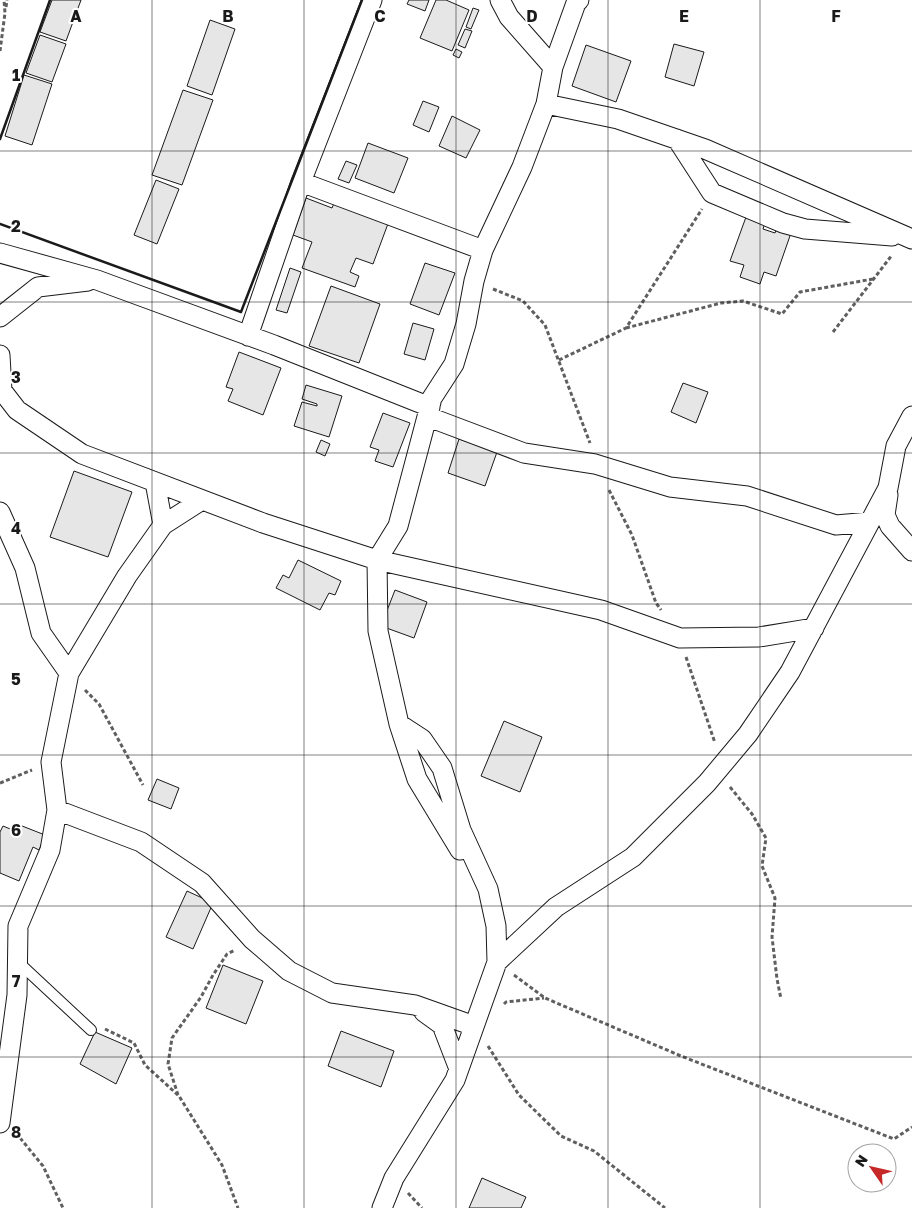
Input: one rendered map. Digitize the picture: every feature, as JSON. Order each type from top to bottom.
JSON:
[{"type":"street","points":[[248,336],[301,182],[372,0]]},
{"type":"street","points":[[500,0],[509,17],[553,67]]},
{"type":"street","points":[[497,962],[489,926],[460,850],[417,779],[399,724],[378,630],[377,560],[398,526],[432,398],[454,364],[466,324],[474,281],[483,250],[522,168],[546,104],[553,67],[576,3],[579,0]]},
{"type":"street","points":[[546,104],[618,119],[705,149],[909,238]]},
{"type":"street","points":[[677,140],[712,193],[805,229],[909,238]]},
{"type":"street","points":[[301,182],[483,250]]},
{"type":"street","points":[[0,253],[97,280],[248,336],[428,413],[434,419],[524,453],[595,464],[670,487],[747,496],[836,525],[870,522]]},
{"type":"street","points":[[0,317],[38,287],[97,280]]},
{"type":"street","points":[[0,355],[1,389],[17,410],[82,454],[263,523],[377,560],[601,610],[680,638],[759,637],[814,628]]},
{"type":"street","points":[[912,416],[896,446],[885,515],[890,526],[912,551]]},
{"type":"street","points":[[155,482],[163,525]]},
{"type":"street","points":[[497,962],[556,907],[633,857],[707,783],[748,734],[790,672],[888,488]]},
{"type":"street","points":[[1,1119],[16,995],[18,926],[50,850],[57,810],[51,762],[69,673],[127,576],[163,525],[202,500]]},
{"type":"street","points":[[0,512],[25,568],[41,633],[69,673]]},
{"type":"street","points":[[382,1208],[394,1178],[455,1080],[497,962],[496,926],[488,889],[461,830],[442,768],[422,739],[399,724]]},
{"type":"street","points":[[57,810],[141,842],[202,883],[252,939],[288,971],[332,993],[415,1005],[474,1026]]},
{"type":"street","points":[[415,1005],[442,1025],[459,1069]]},
{"type":"lane","points":[[17,961],[90,1030]]},
{"type":"path","points":[[0,51],[5,0]]},
{"type":"path","points":[[626,328],[712,193]]},
{"type":"path","points":[[833,332],[873,279],[909,238]]},
{"type":"path","points":[[559,360],[626,328],[722,303],[743,301],[782,314],[800,292],[873,279]]},
{"type":"path","points":[[680,638],[730,788],[752,814],[766,838],[762,866],[774,898],[772,937],[781,999]]},
{"type":"path","points":[[69,673],[99,704],[144,785]]},
{"type":"path","points":[[0,783],[51,762]]},
{"type":"path","points":[[238,1208],[222,1165],[179,1096],[168,1064],[172,1038],[201,997],[227,954],[252,939]]},
{"type":"path","points":[[497,962],[545,998],[681,1056],[894,1139],[912,1127]]},
{"type":"path","points":[[500,1007],[506,1002],[545,998]]},
{"type":"path","points":[[90,1030],[99,1026],[134,1043],[145,1065],[179,1096]]},
{"type":"path","points":[[474,1026],[499,1061],[519,1095],[561,1136],[594,1151],[665,1208]]},
{"type":"path","points":[[1,1119],[42,1166],[63,1208]]},
{"type":"building","points":[[52,0],[81,0],[66,41],[40,32]]},
{"type":"building","points":[[409,0],[429,0],[425,11],[407,4]]},
{"type":"building","points":[[436,0],[446,0],[469,10],[452,51],[420,38]]},
{"type":"building","points":[[473,8],[479,10],[471,29],[466,27]]},
{"type":"building","points":[[210,20],[235,29],[212,95],[187,86]]},
{"type":"building","points":[[465,29],[472,31],[465,48],[458,45]]},
{"type":"building","points":[[40,35],[66,44],[52,82],[26,73]]},
{"type":"building","points":[[674,44],[704,52],[694,86],[665,77]]},
{"type":"building","points":[[586,45],[631,61],[616,102],[572,86]]},
{"type":"building","points":[[456,49],[462,52],[459,58],[453,55]]},
{"type":"building","points":[[24,75],[52,84],[32,145],[5,136]]},
{"type":"building","points":[[183,90],[213,100],[182,185],[152,175]]},
{"type":"building","points":[[423,101],[439,107],[429,132],[413,125]]},
{"type":"building","points":[[452,116],[480,130],[466,158],[439,146]]},
{"type":"building","points":[[368,143],[408,158],[394,193],[355,178]]},
{"type":"building","points":[[346,161],[357,165],[349,183],[338,179]]},
{"type":"building","points":[[156,180],[179,189],[157,244],[134,235]]},
{"type":"building","points":[[306,198],[332,208],[335,201],[389,221],[373,264],[356,258],[350,272],[359,276],[355,287],[302,268],[312,242],[293,235]]},
{"type":"building","points":[[746,217],[765,223],[763,229],[775,233],[777,228],[791,233],[776,276],[764,272],[760,284],[740,277],[744,265],[730,261]]},
{"type":"building","points":[[425,263],[455,273],[439,315],[410,304]]},
{"type":"building","points":[[290,268],[301,272],[287,313],[276,310]]},
{"type":"building","points":[[331,286],[380,304],[359,363],[309,346]]},
{"type":"building","points":[[413,323],[434,329],[425,360],[404,354]]},
{"type":"building","points":[[239,352],[281,368],[263,415],[228,401],[233,389],[226,387]]},
{"type":"building","points":[[683,383],[708,392],[696,423],[671,412]]},
{"type":"building","points":[[306,385],[342,396],[329,437],[294,426],[302,402],[317,406],[317,404],[302,399]]},
{"type":"building","points":[[383,413],[410,423],[393,467],[375,461],[379,450],[370,447]]},
{"type":"building","points":[[459,439],[497,452],[485,486],[448,473]]},
{"type":"building","points":[[321,440],[330,444],[325,456],[316,452]]},
{"type":"building","points":[[74,471],[132,492],[108,557],[50,537]]},
{"type":"building","points":[[298,560],[341,581],[335,595],[329,593],[320,610],[276,588],[283,575],[289,578]]},
{"type":"building","points":[[395,590],[427,602],[414,638],[381,626]]},
{"type":"building","points":[[504,721],[542,737],[520,792],[481,776]]},
{"type":"building","points":[[157,779],[179,788],[171,809],[148,800]]},
{"type":"building","points":[[17,824],[45,835],[39,850],[33,847],[19,881],[0,873],[0,832],[3,826],[15,831]]},
{"type":"building","points":[[187,891],[213,903],[193,949],[166,937]]},
{"type":"building","points":[[223,965],[263,981],[246,1024],[206,1008]]},
{"type":"building","points":[[341,1031],[394,1051],[381,1087],[328,1066]]},
{"type":"building","points":[[95,1032],[132,1048],[116,1084],[80,1064]]},
{"type":"building","points":[[482,1178],[526,1197],[521,1208],[469,1208]]},
{"type":"wall","points":[[0,139],[50,0]]},
{"type":"wall","points":[[0,224],[241,312],[362,0]]}]
